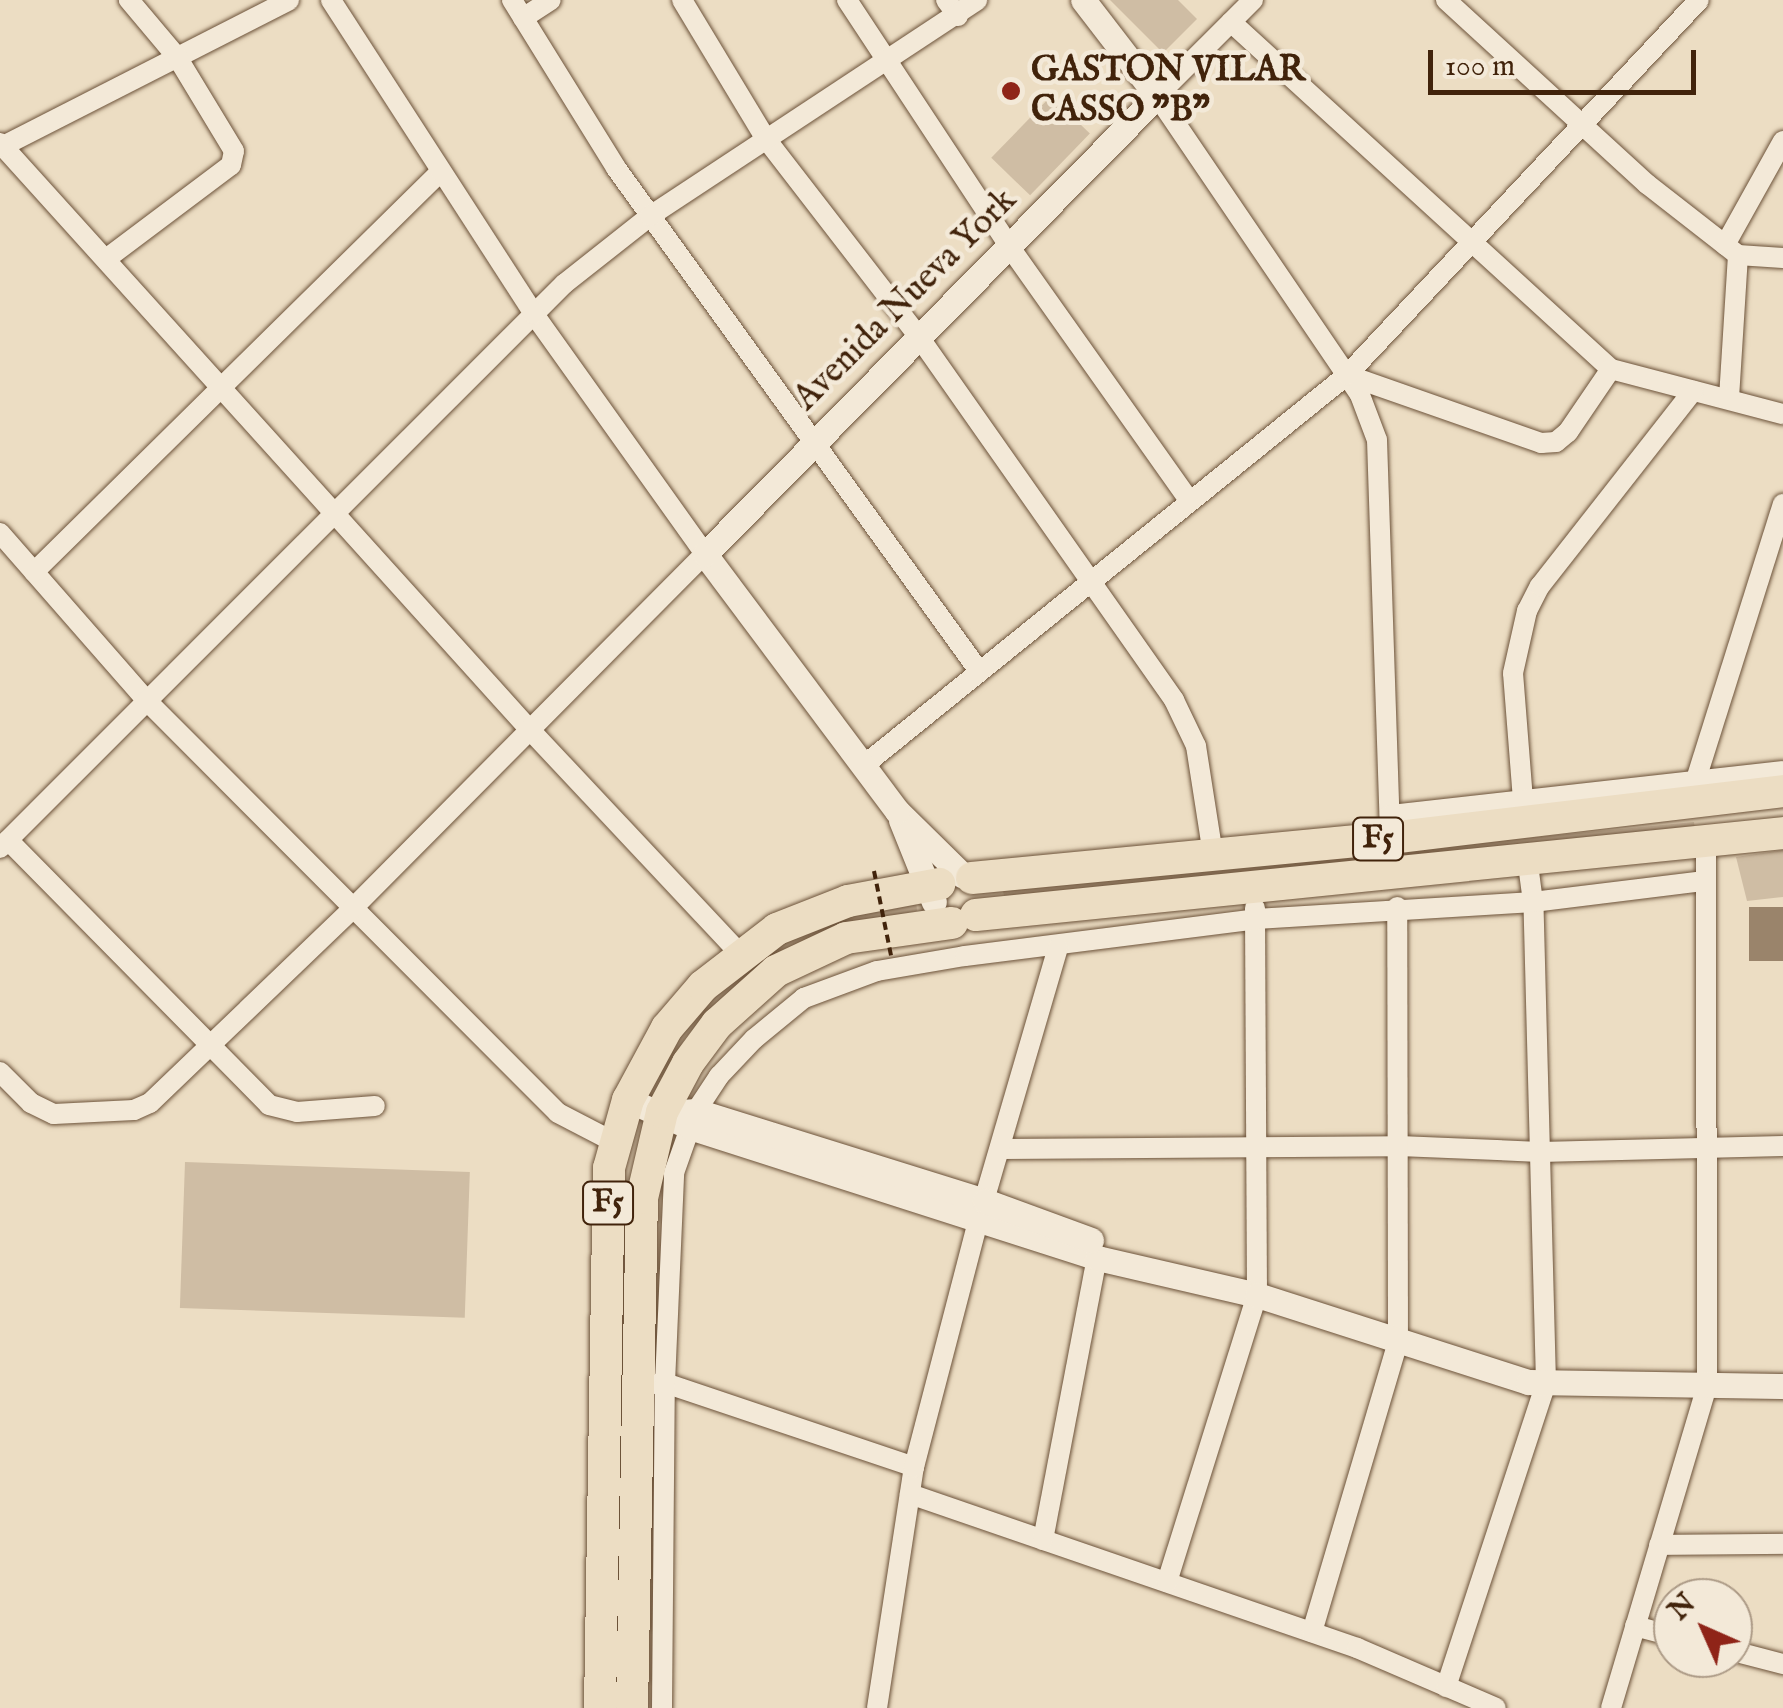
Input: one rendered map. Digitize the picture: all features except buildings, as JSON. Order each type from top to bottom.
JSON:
[{"type":"highway","name":"F5","points":[[632,1708],[651,1384],[642,1198],[683,1117],[688,1064],[717,1024],[776,971],[952,895],[1390,827],[1692,793],[1737,799],[1783,791]]},
{"type":"highway","points":[[1723,839],[1737,799]]},
{"type":"highway","name":"F5","points":[[600,1708],[608,1198],[614,1142],[628,1100],[668,1028],[703,986],[740,954],[809,913],[857,898],[1251,884],[1783,833]]},
{"type":"street","points":[[106,259],[231,165],[234,151],[176,57],[129,0]]},
{"type":"street","points":[[289,0],[1,144],[530,730],[740,954]]},
{"type":"street","points":[[331,0],[534,314],[705,554],[898,811],[952,895]]},
{"type":"street","points":[[552,0],[518,9],[650,216],[979,671]]},
{"type":"street","points":[[682,0],[766,139],[919,337],[1186,721],[1202,773],[1214,855]]},
{"type":"street","points":[[847,0],[1009,246],[1190,500]]},
{"type":"street","points":[[375,1106],[297,1112],[269,1105],[4,844],[564,284],[650,216],[887,64],[952,8],[977,0]]},
{"type":"street","points":[[1083,0],[1157,96],[1348,375],[1377,440],[1382,487],[1390,827],[1523,800],[1692,793],[1783,771]]},
{"type":"street","points":[[1157,96],[1253,0]]},
{"type":"street","points":[[1446,0],[1581,125],[1731,250],[1783,258]]},
{"type":"street","points":[[863,766],[1348,375],[1581,125],[1687,4]]},
{"type":"street","points":[[1231,22],[1611,368],[1783,414]]},
{"type":"street","name":"Avenida Nueva York","points":[[705,554],[1157,96]]},
{"type":"street","points":[[1729,399],[1731,250],[1783,141]]},
{"type":"street","points":[[34,572],[442,171]]},
{"type":"street","points":[[1348,375],[1542,443],[1556,442],[1568,432],[1611,368]]},
{"type":"street","points":[[1523,800],[1513,673],[1527,611],[1540,586],[1693,391]]},
{"type":"street","points":[[1692,793],[1783,504]]},
{"type":"street","points":[[0,533],[146,700],[558,1113],[614,1142]]},
{"type":"street","points":[[0,1072],[31,1103],[54,1114],[134,1110],[150,1102],[353,908],[705,554]]},
{"type":"street","points":[[898,811],[952,895]]},
{"type":"street","points":[[1611,1708],[1707,1385],[1705,881],[1723,839]]},
{"type":"street","points":[[1446,1687],[1546,1383],[1533,902],[1527,857]]},
{"type":"street","points":[[683,1117],[754,1039],[804,998],[877,971],[1256,919],[1397,907],[1533,902],[1705,881]]},
{"type":"street","points":[[1167,1582],[1257,1295],[1256,919],[1251,884]]},
{"type":"street","points":[[1312,1632],[1398,1342],[1397,907]]},
{"type":"street","points":[[878,1708],[914,1467],[1058,947]]},
{"type":"street","points":[[628,1100],[1528,1382],[1783,1386]]},
{"type":"street","points":[[1002,1148],[1399,1146],[1540,1152],[1783,1146]]},
{"type":"street","points":[[982,1211],[1096,1258],[1180,1274]]},
{"type":"street","points":[[1043,1540],[1096,1258]]},
{"type":"street","points":[[662,1708],[651,1384],[914,1467]]},
{"type":"street","points":[[910,1494],[1312,1632],[1496,1708]]},
{"type":"street","points":[[1659,1545],[1783,1544]]},
{"type":"street","points":[[1635,1626],[1653,1631]]},
{"type":"street","points":[[1753,1656],[1783,1664]]},
{"type":"path","points":[[874,871],[891,955]]},
{"type":"shaded area","points":[[1110,0],[1178,0],[1197,19],[1163,53]]},
{"type":"shaded area","points":[[1051,96],[1090,134],[1030,195],[991,158]]},
{"type":"shaded area","points":[[1694,822],[1695,830],[1005,899],[1002,888]]},
{"type":"shaded area","points":[[1783,850],[1783,897],[1747,901],[1736,857]]},
{"type":"shaded area","points":[[916,900],[917,911],[856,923],[776,955],[711,1008],[685,1038],[662,1078],[654,1076],[669,1048],[707,1002],[778,946],[836,921]]},
{"type":"shaded area","points":[[185,1162],[470,1172],[465,1318],[180,1308]]},
{"type":"place","name":"GASTON VILAR CASSO \"B\"","points":[[1011,91]]}]
